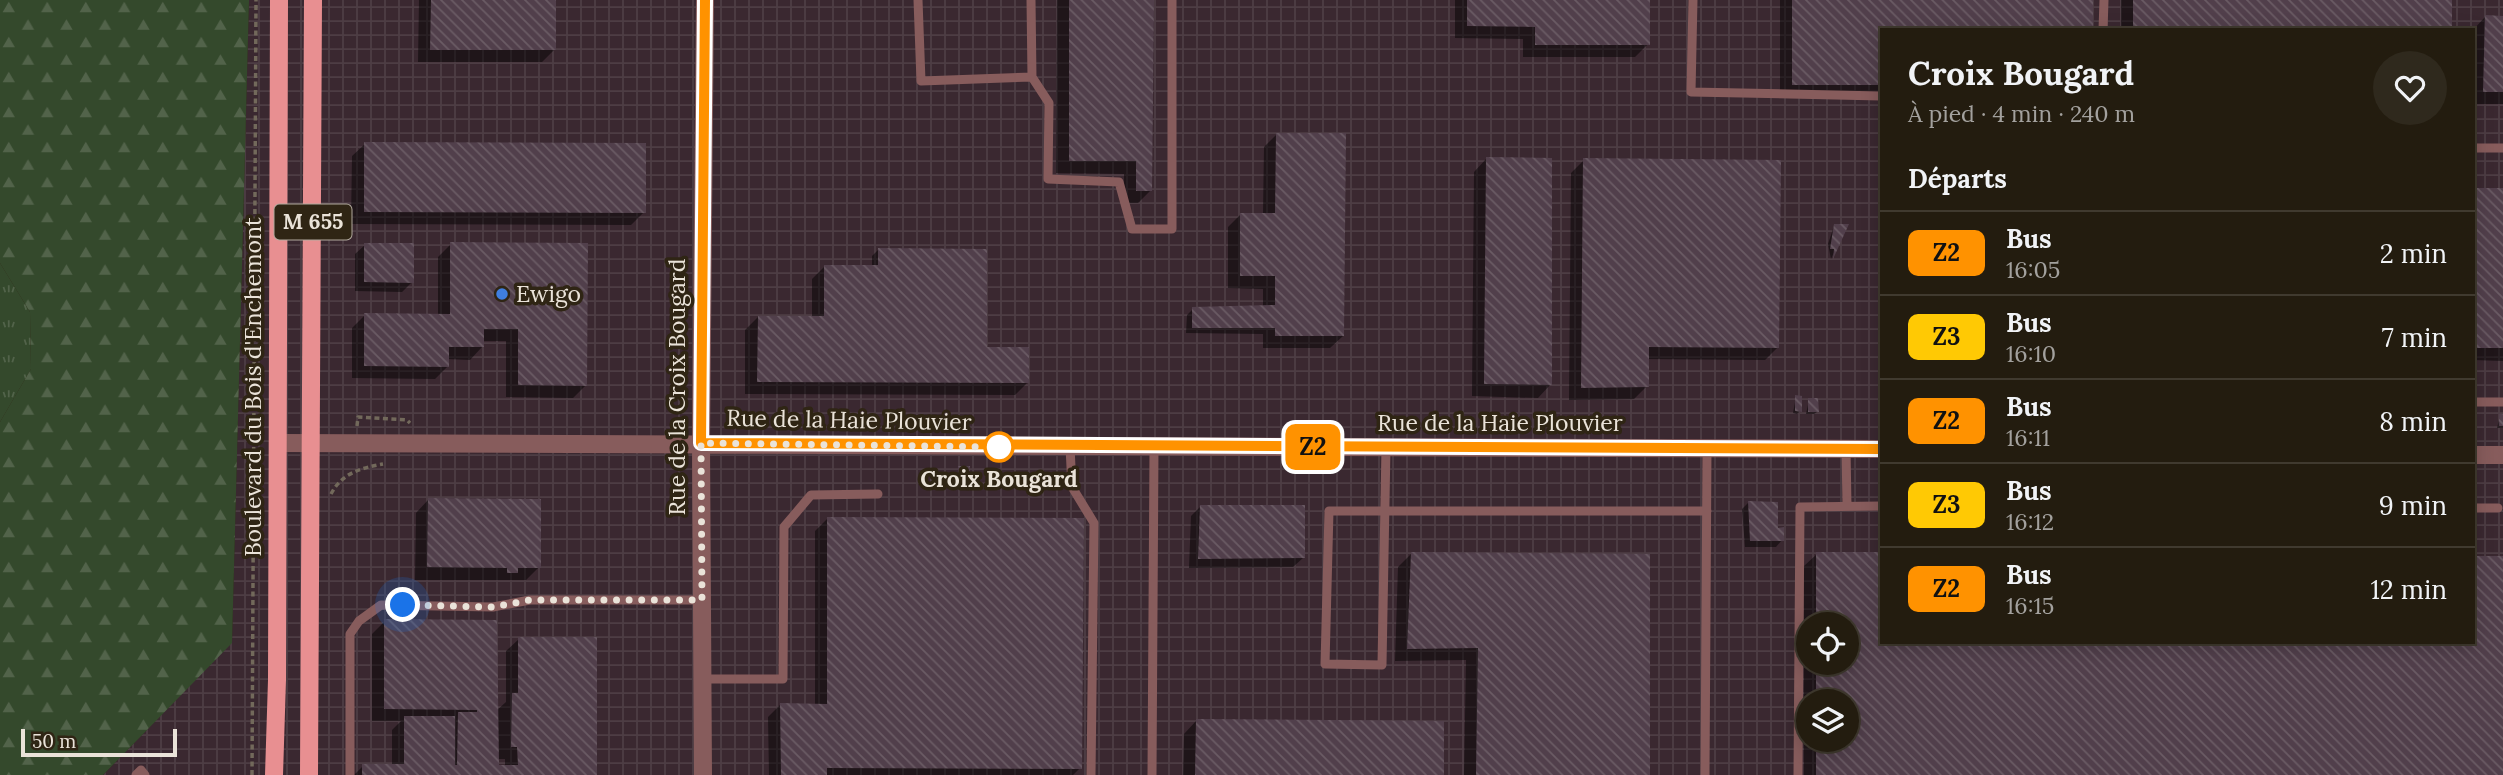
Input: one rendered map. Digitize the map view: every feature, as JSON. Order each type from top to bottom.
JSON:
[{"type":"main road","name":"Boulevard du Bois d'Enchemont","points":[[274,775],[279,0]]},
{"type":"main road","name":"M 655","points":[[309,775],[313,0]]},
{"type":"street","name":"Rue de la Croix Bougard","points":[[703,775],[701,443],[705,0]]},
{"type":"street","name":"Rue de la Haie Plouvier","points":[[278,443],[1880,449]]},
{"type":"street","points":[[2475,455],[2503,455]]},
{"type":"lane","points":[[918,0],[921,82],[1032,77]]},
{"type":"lane","points":[[1031,0],[1032,77],[1049,103],[1048,179],[1119,182],[1132,229],[1172,229],[1172,0]]},
{"type":"lane","points":[[1693,0],[1691,92],[1880,96]]},
{"type":"lane","points":[[2103,28],[2104,0]]},
{"type":"lane","points":[[2475,148],[2503,148]]},
{"type":"lane","points":[[2475,402],[2503,402]]},
{"type":"lane","points":[[1070,447],[1072,487],[1094,523],[1091,775]]},
{"type":"lane","points":[[1152,775],[1154,447]]},
{"type":"lane","points":[[1386,447],[1385,511],[1382,665],[1325,664],[1329,511],[1385,511],[1706,512]]},
{"type":"lane","points":[[1705,775],[1707,449]]},
{"type":"lane","points":[[1846,449],[1847,506]]},
{"type":"lane","points":[[702,679],[783,679],[784,527],[811,495],[878,494]]},
{"type":"lane","points":[[1798,775],[1800,507],[1880,506]]},
{"type":"lane","points":[[2475,508],[2498,508]]},
{"type":"lane","points":[[350,775],[350,635],[359,621],[381,605],[493,607],[530,600],[702,600]]},
{"type":"lane","points":[[136,775],[141,770],[145,775]]},
{"type":"path","name":"Boulevard du Bois d'Enchemont","points":[[252,775],[256,0]]},
{"type":"path","points":[[358,417],[407,420]]},
{"type":"path","points":[[329,500],[337,484],[358,470]]},
{"type":"shaded area","points":[[249,0],[2503,0],[2503,775],[103,775],[232,642]]},
{"type":"green space","points":[[0,0],[249,0],[232,643],[103,775],[0,775],[0,422],[31,369],[30,312],[0,263]]},
{"type":"green space","points":[[0,263],[30,312],[31,369],[0,422]]},
{"type":"building","points":[[431,0],[556,0],[556,50],[430,50]]},
{"type":"building","points":[[1069,0],[1154,0],[1152,191],[1136,191],[1136,161],[1069,161]]},
{"type":"building","points":[[1467,0],[1650,0],[1650,45],[1535,45],[1535,27],[1467,26]]},
{"type":"building","points":[[1792,0],[2093,0],[2093,28],[1880,28],[1880,85],[1792,85]]},
{"type":"building","points":[[2133,0],[2452,0],[2452,28],[2133,28]]},
{"type":"building","points":[[2485,15],[2503,16],[2503,92],[2483,92]]},
{"type":"building","points":[[1276,133],[1346,133],[1344,336],[1275,336],[1275,328],[1192,328],[1192,307],[1275,305],[1275,276],[1240,276],[1240,213],[1275,213]]},
{"type":"building","points":[[364,142],[646,143],[646,213],[364,212]]},
{"type":"building","points":[[1486,157],[1552,158],[1552,385],[1484,384]]},
{"type":"building","points":[[1583,158],[1781,160],[1779,348],[1649,347],[1649,387],[1581,388]]},
{"type":"building","points":[[2475,188],[2503,188],[2503,348],[2475,348]]},
{"type":"building","points":[[1834,224],[1849,224],[1833,259],[1834,249],[1830,249]]},
{"type":"building","points":[[450,242],[588,243],[587,386],[518,385],[518,329],[484,329],[484,347],[449,347],[449,367],[364,366],[364,313],[450,314]]},
{"type":"building","points":[[364,243],[414,243],[414,283],[364,282]]},
{"type":"building","points":[[878,248],[987,249],[987,347],[1029,347],[1029,383],[757,382],[758,316],[824,316],[824,265],[878,265]]},
{"type":"building","points":[[1795,395],[1802,396],[1802,412],[1795,411]]},
{"type":"building","points":[[1808,398],[1818,398],[1819,412],[1808,412]]},
{"type":"building","points":[[2499,414],[2503,414],[2503,426],[2499,426]]},
{"type":"building","points":[[958,466],[970,466],[970,471],[958,471]]},
{"type":"building","points":[[428,498],[541,499],[541,568],[518,568],[518,573],[507,573],[507,568],[427,567]]},
{"type":"building","points":[[1748,501],[1778,502],[1778,528],[1784,527],[1784,541],[1750,541]]},
{"type":"building","points":[[1200,505],[1305,505],[1305,558],[1198,559]]},
{"type":"building","points":[[827,517],[1084,518],[1082,769],[827,768],[827,775],[781,775],[780,703],[827,704]]},
{"type":"building","points":[[1411,552],[1650,554],[1650,775],[1476,775],[1478,648],[1407,649]]},
{"type":"building","points":[[1816,552],[1880,552],[1880,644],[2475,644],[2475,556],[2503,556],[2503,775],[1816,775],[1816,752],[1859,752],[1859,689],[1816,689],[1816,675],[1859,675],[1859,612],[1816,612]]},
{"type":"building","points":[[384,619],[497,620],[499,765],[518,765],[517,747],[511,747],[512,693],[518,693],[518,637],[597,637],[597,775],[362,775],[362,764],[404,764],[404,716],[455,716],[457,765],[458,712],[477,712],[384,709]]},
{"type":"building","points":[[1196,719],[1444,721],[1444,775],[1195,775]]},
{"type":"bus line","name":"Z2","points":[[705,0],[701,443],[1026,447],[1880,449]]},
{"type":"place","name":"Ewigo","points":[[502,294]]},
{"type":"place","name":"Croix Bougard","points":[[999,447]]},
{"type":"route","points":[[403,605],[493,607],[530,600],[702,600],[701,443],[1003,447],[999,447]]}]
